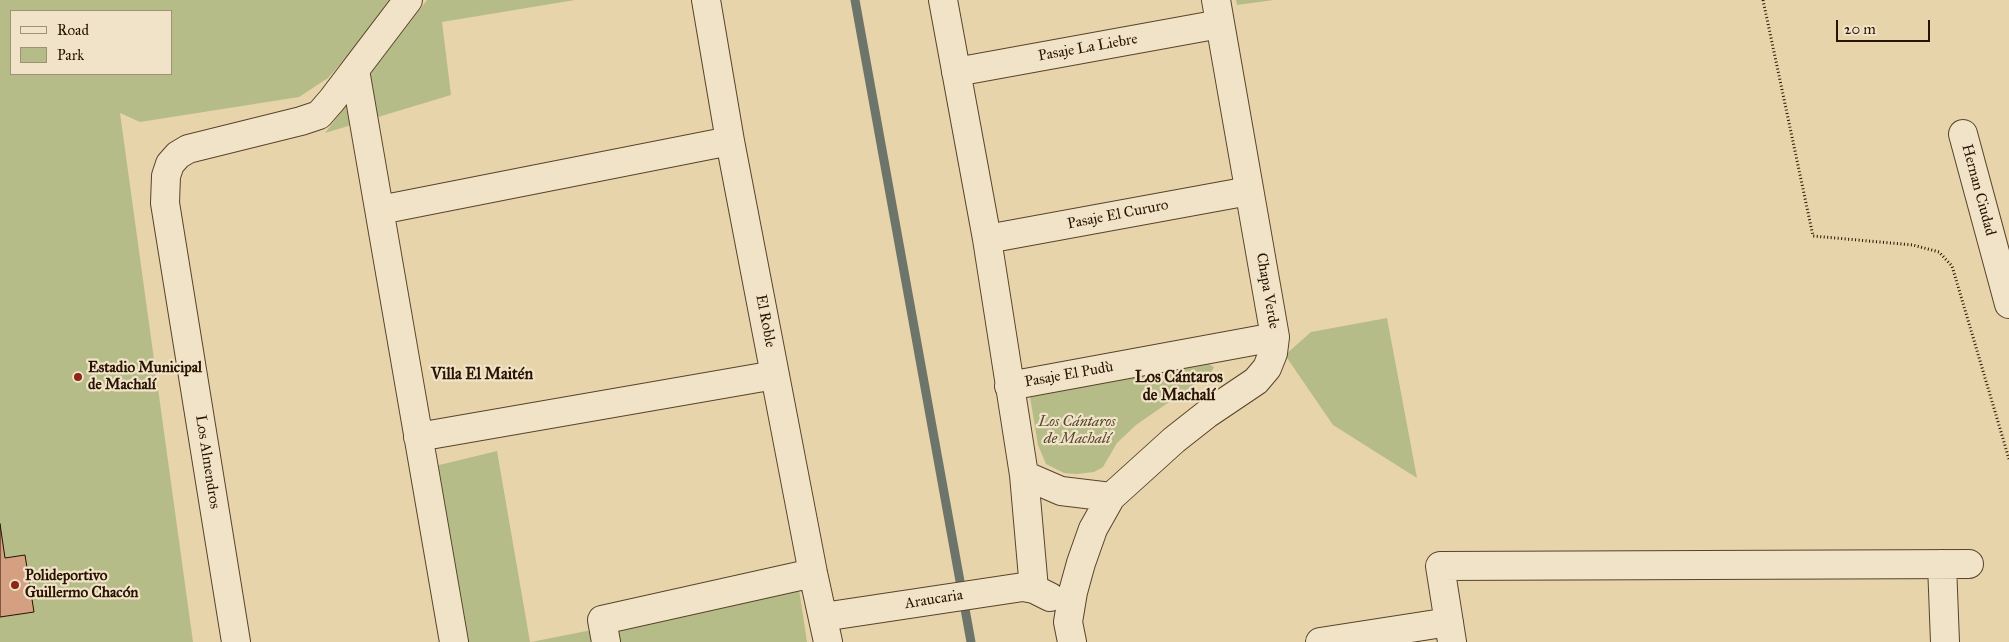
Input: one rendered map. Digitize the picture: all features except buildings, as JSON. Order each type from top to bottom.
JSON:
[{"type":"street","points":[[408,0],[356,70],[454,642]]},
{"type":"street","name":"El Roble","points":[[706,0],[730,142],[812,573],[826,629]]},
{"type":"street","points":[[943,0],[988,239],[1009,386],[1024,474],[1039,591]]},
{"type":"street","name":"Pasaje La Liebre","points":[[956,72],[1218,12]]},
{"type":"street","name":"Chapa Verde","points":[[1070,632],[1073,592],[1086,545],[1111,497],[1174,440],[1207,414],[1256,381],[1267,368],[1273,354],[1275,337],[1218,12]]},
{"type":"street","name":"Los Almendros","points":[[236,642],[165,204],[166,176],[170,164],[178,155],[197,146],[301,121],[318,115],[356,70]]},
{"type":"street","name":"Hernan Ciudad","points":[[1963,134],[2009,304]]},
{"type":"street","points":[[380,210],[730,142]]},
{"type":"street","name":"Pasaje El Cururo","points":[[988,239],[1249,190]]},
{"type":"street","name":"Pasaje El Pudù","points":[[1009,386],[1275,337]]},
{"type":"street","points":[[418,437],[775,376]]},
{"type":"street","points":[[1024,474],[1039,483],[1061,491],[1111,497]]},
{"type":"street","points":[[1942,564],[1944,642]]},
{"type":"street","points":[[1320,642],[1451,632],[1440,566],[1970,564]]},
{"type":"street","points":[[606,642],[602,620],[812,573]]},
{"type":"street","name":"Araucaria","points":[[826,629],[1023,587],[1039,591]]},
{"type":"street","name":"Chapa Verde","points":[[1039,591],[1053,600],[1070,632]]},
{"type":"path","points":[[1763,0],[1813,236],[1913,245],[1939,252],[1952,266],[2009,459]]},
{"type":"green space","name":"Estadio Municipal de Machalí","points":[[0,0],[389,0],[352,51],[328,78],[299,97],[140,122],[120,113],[193,642],[0,642]]},
{"type":"green space","points":[[427,0],[575,0],[442,22],[451,95],[325,133]]},
{"type":"green space","points":[[1236,0],[1274,0],[1237,5]]},
{"type":"green space","points":[[1387,318],[1417,478],[1333,425],[1285,355],[1311,332]]},
{"type":"green space","name":"Los Cántaros de Machalí","points":[[1207,363],[1214,367],[1211,373],[1136,425],[1117,443],[1103,467],[1094,472],[1077,474],[1064,473],[1046,464],[1038,445],[1030,397]]},
{"type":"green space","points":[[497,451],[530,642],[460,642],[435,466]]},
{"type":"green space","points":[[799,589],[807,642],[531,642]]},
{"type":"waterway","points":[[855,0],[971,642]]},
{"type":"place","name":"Estadio Municipal de Machalí","points":[[78,377]]},
{"type":"place","name":"Polideportivo Guillermo Chacón","points":[[15,585]]},
{"type":"district","name":"Villa El Maitén","points":[[482,375]]},
{"type":"district","name":"Los Cántaros de Machalí","points":[[1179,387]]}]
